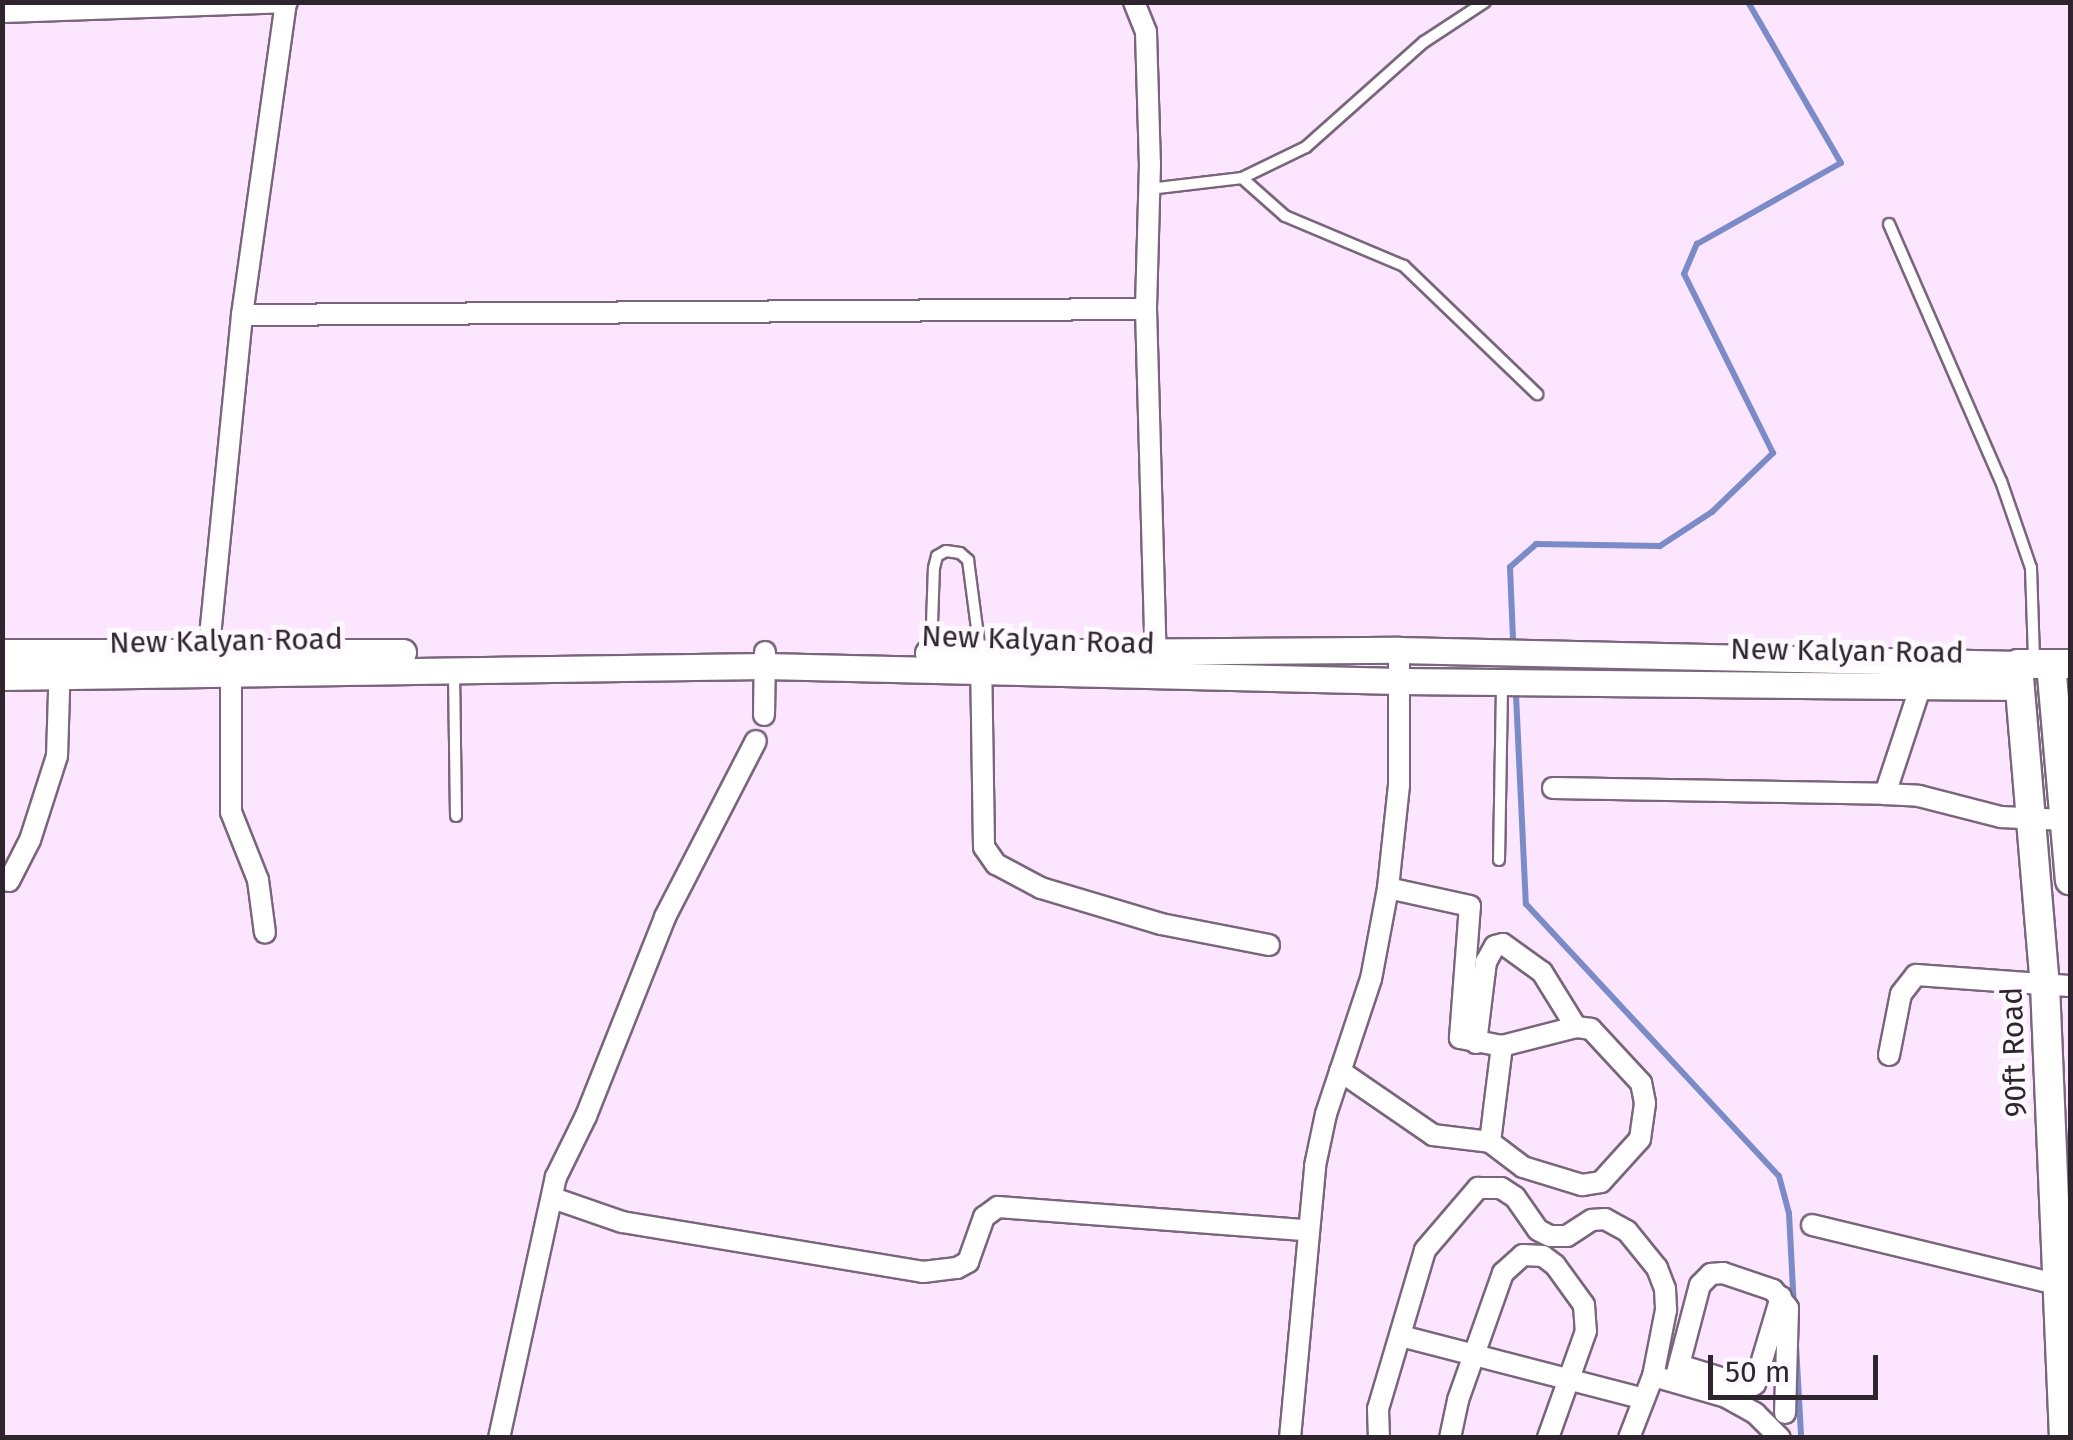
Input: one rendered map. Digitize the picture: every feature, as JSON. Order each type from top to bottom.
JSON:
[{"type":"main road","name":"90ft Road","points":[[2045,674],[2032,820],[2058,986],[2055,1284],[2064,1438]]},
{"type":"main road","points":[[2045,674],[2066,820],[2070,880]]},
{"type":"street","points":[[1134,2],[1146,32],[1150,190],[1146,309],[1155,664]]},
{"type":"street","points":[[2,12],[287,3],[242,316],[219,664],[230,812],[258,880],[266,933]]},
{"type":"street","points":[[242,316],[1146,309]]},
{"type":"street","points":[[1290,1438],[1306,1230],[1326,1114],[1371,979],[1388,888],[1399,785],[1400,650]]},
{"type":"street","name":"New Kalyan Road","points":[[1155,664],[1400,650],[1780,669],[2045,674]]},
{"type":"street","points":[[2,652],[60,664]]},
{"type":"street","name":"New Kalyan Road","points":[[765,659],[931,653],[981,662]]},
{"type":"street","points":[[764,714],[765,659]]},
{"type":"street","name":"New Kalyan Road","points":[[60,664],[765,659],[1155,664],[1400,681],[1502,682],[1780,669],[1921,684],[2045,674]]},
{"type":"street","points":[[981,662],[984,846],[996,864],[1041,888],[1144,919],[1269,945]]},
{"type":"street","points":[[2,676],[60,664]]},
{"type":"street","points":[[9,881],[30,840],[58,756],[60,664]]},
{"type":"street","points":[[1885,794],[1921,684]]},
{"type":"street","points":[[499,1438],[556,1178],[593,1100],[665,918],[756,741]]},
{"type":"street","points":[[1553,788],[1885,794],[2032,820],[2066,820]]},
{"type":"street","points":[[1340,1071],[1434,1135],[1490,1142],[1522,1166],[1582,1185],[1601,1182],[1634,1151],[1645,1103],[1641,1083],[1602,1037],[1591,1028],[1576,1027],[1502,1046],[1460,1038],[1457,1032],[1473,916],[1470,906],[1388,888]]},
{"type":"street","points":[[1476,1043],[1486,962],[1494,946],[1503,944],[1542,972],[1576,1027]]},
{"type":"street","points":[[1889,1054],[1901,994],[1916,975],[2058,986]]},
{"type":"street","points":[[1490,1142],[1502,1046]]},
{"type":"street","points":[[1378,1438],[1378,1409],[1425,1250],[1478,1188],[1501,1188],[1515,1197],[1584,1305],[1586,1332],[1548,1438]]},
{"type":"street","points":[[553,1198],[639,1225],[923,1272],[957,1268],[968,1262],[984,1217],[998,1207],[1306,1230]]},
{"type":"street","points":[[1450,1438],[1458,1400],[1477,1356],[1503,1274],[1523,1255],[1592,1220],[1604,1219],[1627,1231],[1657,1268],[1666,1288],[1666,1310],[1652,1376],[1629,1438]]},
{"type":"street","points":[[1812,1225],[2055,1284]]},
{"type":"street","points":[[1677,1372],[1704,1278],[1723,1273],[1781,1297],[1789,1321],[1785,1412]]},
{"type":"street","points":[[1652,1376],[1677,1372],[1750,1387],[1755,1384],[1781,1297]]},
{"type":"street","points":[[1401,1336],[1644,1399]]},
{"type":"street","points":[[1677,1372],[1754,1413],[1780,1438]]},
{"type":"lane","points":[[1150,190],[1242,178],[1306,147],[1424,42],[1485,2]]},
{"type":"lane","points":[[1242,178],[1285,216],[1404,266],[1537,394]]},
{"type":"lane","points":[[1889,224],[2001,481],[2032,568],[2045,674]]},
{"type":"lane","points":[[931,653],[936,561],[940,554],[952,551],[965,556],[970,569],[981,662]]},
{"type":"lane","points":[[454,661],[456,816]]},
{"type":"lane","points":[[1499,860],[1502,682]]},
{"type":"waterway","points":[[1513,639],[1510,567],[1536,544],[1660,546],[1712,512],[1773,453],[1684,274],[1697,244],[1841,163],[1748,2]]},
{"type":"waterway","points":[[1516,695],[1526,904],[1779,1176],[1789,1213],[1794,1308]]},
{"type":"waterway","points":[[1796,1345],[1801,1435]]}]
